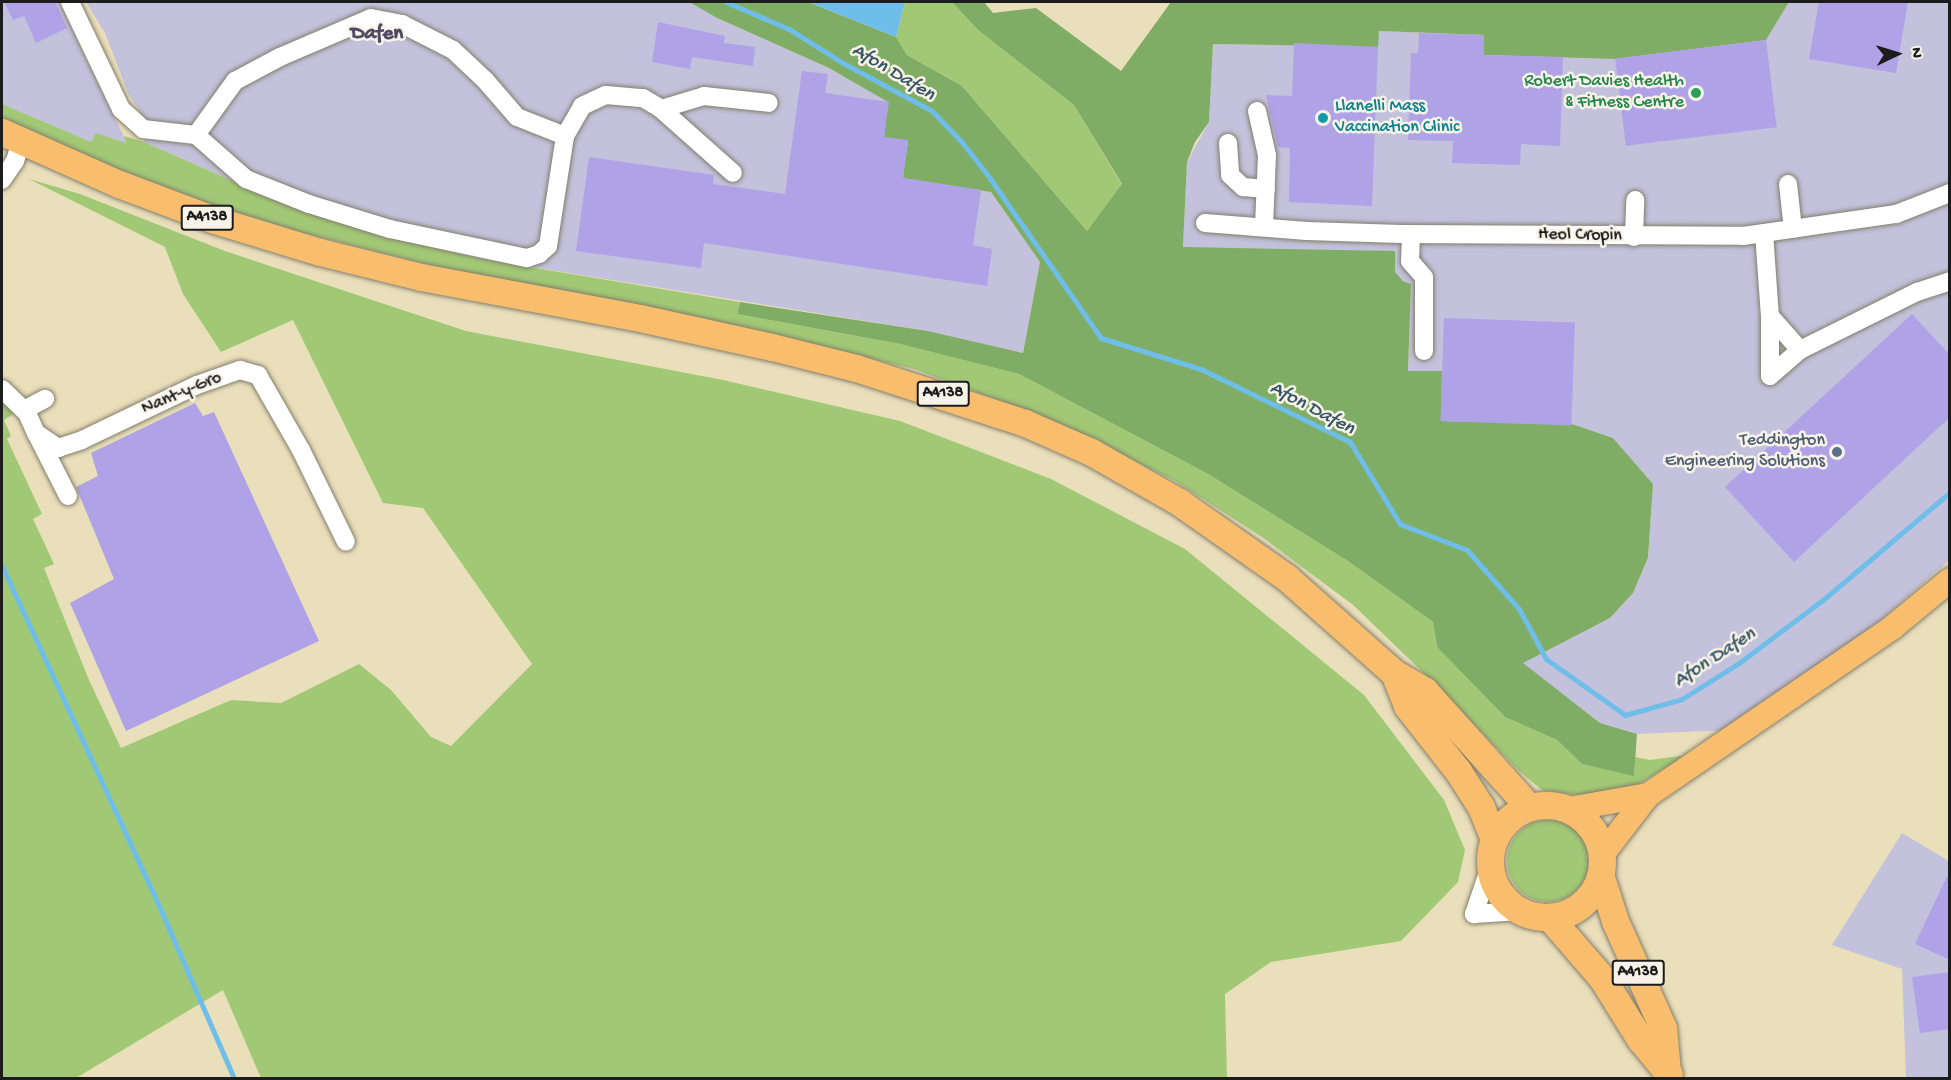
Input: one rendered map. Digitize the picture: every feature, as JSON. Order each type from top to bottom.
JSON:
[{"type":"highway","name":"A4138","points":[[11,137],[119,184],[212,219],[320,252],[421,277],[640,318],[772,347],[856,368],[1025,423],[1101,457],[1179,502],[1287,578],[1394,673],[1425,691],[1529,807]]},
{"type":"highway","name":"A4138","points":[[1394,673],[1407,706],[1458,771],[1481,807],[1494,838]]},
{"type":"highway","points":[[1556,805],[1569,809],[1586,820],[1597,836],[1602,866],[1593,893],[1582,906],[1567,914],[1550,918],[1534,917],[1519,911],[1500,892],[1490,867],[1494,838],[1515,814],[1529,807],[1556,805]]},
{"type":"highway","name":"A4138","points":[[1602,866],[1615,921],[1663,1028],[1669,1075]]},
{"type":"highway","name":"A4138","points":[[1550,918],[1602,978],[1640,1039],[1669,1075]]},
{"type":"main road","points":[[1602,866],[1648,795],[1893,627],[1948,579]]},
{"type":"main road","points":[[1569,809],[1648,795]]},
{"type":"street","points":[[70,2],[121,109],[143,129],[196,135],[246,179],[309,204],[390,229],[527,258],[548,246],[565,136],[582,106],[606,95],[643,98],[660,109],[733,173]]},
{"type":"street","points":[[196,135],[235,81],[368,10],[402,24],[453,50],[517,117],[565,136]]},
{"type":"street","points":[[660,109],[704,96],[769,103]]},
{"type":"street","points":[[1257,111],[1267,155],[1264,226]]},
{"type":"street","points":[[2,180],[15,161],[11,137]]},
{"type":"street","points":[[1228,143],[1230,175],[1243,187],[1266,189]]},
{"type":"street","points":[[1788,184],[1793,229]]},
{"type":"street","name":"Heol Cropin","points":[[1205,223],[1307,231],[1411,234],[1743,236],[1896,214],[1950,193]]},
{"type":"street","points":[[1634,237],[1635,200]]},
{"type":"street","points":[[1764,233],[1770,316],[1770,376],[1800,350],[1917,292],[1950,281]]},
{"type":"street","points":[[1411,234],[1410,261],[1424,277],[1424,351]]},
{"type":"street","points":[[1770,316],[1800,350]]},
{"type":"street","name":"Nant-y-Gro","points":[[36,433],[58,447],[82,440],[196,385],[240,370],[258,375],[301,450],[346,542]]},
{"type":"street","points":[[2,389],[24,410],[68,496]]},
{"type":"street","points":[[24,410],[45,399]]},
{"type":"shaded area","points":[[2,2],[59,2],[127,143],[91,142],[2,104]]},
{"type":"shaded area","points":[[86,2],[689,2],[717,18],[829,68],[889,102],[908,140],[981,190],[991,192],[1040,262],[1023,353],[928,331],[481,259],[387,236],[285,204],[144,142],[144,118],[128,93],[105,33]]},
{"type":"shaded area","points":[[1789,2],[1949,2],[1949,560],[1877,624],[1728,730],[1637,734],[1600,723],[1522,663],[1610,618],[1633,593],[1648,559],[1653,484],[1613,438],[1572,424],[1441,421],[1408,371],[1411,284],[1403,281],[1395,272],[1183,247],[1187,162],[1209,122],[1213,44],[1377,47],[1379,31],[1484,35],[1484,55],[1615,59],[1766,40]]},
{"type":"shaded area","points":[[1902,833],[1949,861],[1949,1078],[1906,1078],[1902,969],[1832,945]]},
{"type":"green space","points":[[689,2],[808,2],[896,37],[907,55],[962,86],[1087,231],[1122,184],[1074,105],[978,30],[952,2],[984,2],[993,13],[1036,8],[1121,71],[1171,2],[1789,2],[1766,40],[1615,59],[1484,55],[1484,35],[1379,31],[1378,47],[1213,44],[1209,122],[1195,142],[1187,162],[1183,247],[1395,251],[1395,272],[1403,281],[1411,284],[1408,371],[1442,371],[1441,421],[1572,424],[1613,438],[1653,484],[1648,558],[1633,593],[1610,618],[1523,663],[1600,723],[1637,734],[1634,776],[1582,764],[1557,740],[1505,717],[1437,647],[1433,622],[1348,561],[1208,474],[1019,374],[900,344],[737,314],[740,302],[928,331],[1023,353],[1040,262],[991,192],[903,178],[908,141],[884,137],[888,102],[829,68],[717,18]]},
{"type":"green space","points":[[905,2],[952,2],[978,30],[1074,105],[1122,185],[1087,231],[962,86],[907,55],[896,37]]},
{"type":"green space","points":[[2,104],[91,142],[96,133],[126,143],[124,136],[144,142],[285,204],[387,236],[481,259],[740,302],[737,314],[900,344],[1019,374],[1208,474],[1348,561],[1433,622],[1437,647],[1505,717],[1557,740],[1582,764],[1634,775],[1635,757],[1650,760],[1687,755],[1627,791],[1583,796],[1542,790],[1519,771],[1433,682],[1353,605],[1262,537],[1175,481],[1056,422],[914,369],[699,318],[442,268],[264,223],[162,187],[49,141],[2,117]]},
{"type":"green space","points":[[29,179],[80,194],[225,251],[466,331],[723,380],[900,421],[1051,479],[1185,549],[1364,695],[1444,800],[1465,850],[1458,882],[1401,941],[1271,962],[1225,994],[1227,1078],[261,1078],[223,990],[76,1078],[2,1078],[2,396],[15,413],[4,420],[11,436],[7,439],[42,514],[33,519],[54,564],[44,568],[89,680],[121,748],[231,700],[281,703],[359,664],[391,690],[431,737],[451,746],[532,664],[423,508],[383,503],[293,320],[221,352],[183,294],[165,247]]},
{"type":"green space","points":[[1540,820],[1556,820],[1571,827],[1582,838],[1589,853],[1586,877],[1577,890],[1556,902],[1540,902],[1525,895],[1514,884],[1507,869],[1507,853],[1514,838],[1525,827]]},
{"type":"water","points":[[808,2],[905,2],[896,37]]},
{"type":"building","points":[[4,2],[55,2],[67,28],[36,43],[24,16],[13,20]]},
{"type":"building","points":[[1819,2],[1908,2],[1896,73],[1809,59]]},
{"type":"building","points":[[658,22],[725,36],[724,43],[755,47],[753,66],[692,57],[690,69],[652,62]]},
{"type":"building","points":[[1419,33],[1484,35],[1484,55],[1563,57],[1560,146],[1521,144],[1520,165],[1452,163],[1453,141],[1408,140],[1411,53],[1418,53]]},
{"type":"building","name":"Robert Davies Health & Fitness Centre","points":[[1766,40],[1777,127],[1626,146],[1615,59]]},
{"type":"building","name":"Llanelli Mass Vaccination Clinic","points":[[1294,43],[1378,47],[1372,206],[1289,202],[1290,148],[1278,147],[1266,95],[1292,96]]},
{"type":"building","points":[[802,71],[828,74],[825,93],[889,102],[884,137],[908,140],[903,178],[981,190],[973,245],[992,249],[987,286],[704,243],[701,268],[576,251],[589,157],[714,175],[713,184],[785,194]]},
{"type":"building","name":"Teddington Engineering Solutions","points":[[1912,314],[1950,355],[1950,417],[1794,562],[1725,487]]},
{"type":"building","points":[[1444,318],[1575,323],[1571,426],[1440,421]]},
{"type":"building","points":[[195,403],[203,416],[214,412],[319,641],[126,731],[70,603],[114,579],[76,487],[98,476],[91,453]]},
{"type":"building","points":[[1950,870],[1950,960],[1915,944]]},
{"type":"building","points":[[1950,972],[1950,1029],[1920,1033],[1912,977]]},
{"type":"waterway","name":"Afon Dafen","points":[[726,2],[789,29],[843,63],[932,111],[961,141],[989,177],[1101,338],[1201,369],[1350,442],[1400,524],[1467,550],[1519,609],[1546,659],[1625,715],[1682,699],[1739,663],[1824,599],[1950,492]]},
{"type":"waterway","points":[[2,566],[156,899],[234,1078]]},
{"type":"place","name":"Robert Davies Health & Fitness Centre","points":[[1696,93]]},
{"type":"place","name":"Llanelli Mass Vaccination Clinic","points":[[1323,118]]},
{"type":"place","name":"Teddington Engineering Solutions","points":[[1837,452]]},
{"type":"district","name":"Dafen","points":[[377,35]]}]
